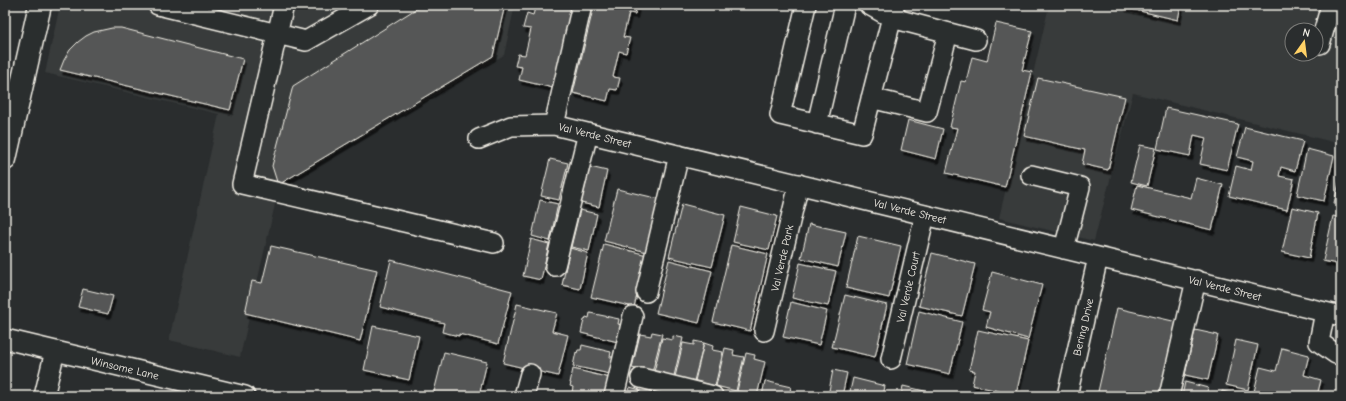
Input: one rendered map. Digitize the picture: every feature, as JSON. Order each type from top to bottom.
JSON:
[{"type":"main road","points":[[5,158],[40,5]]},
{"type":"street","points":[[158,5],[306,41],[369,5]]},
{"type":"street","points":[[284,5],[242,184],[494,244]]},
{"type":"street","points":[[554,125],[582,5]]},
{"type":"street","points":[[806,5],[780,115],[862,134],[893,12]]},
{"type":"street","points":[[817,124],[845,5]]},
{"type":"street","points":[[868,5],[893,12],[948,33],[976,40]]},
{"type":"street","points":[[1324,30],[1331,5]]},
{"type":"street","points":[[870,98],[927,112],[948,33]]},
{"type":"street","name":"Val Verde Street","points":[[479,139],[511,126],[554,125],[1333,314]]},
{"type":"street","points":[[555,266],[588,133]]},
{"type":"street","points":[[646,292],[679,155]]},
{"type":"street","points":[[1031,175],[1080,187],[1064,249]]},
{"type":"street","name":"Val Verde Park","points":[[764,331],[799,184]]},
{"type":"street","name":"Val Verde Court","points":[[891,359],[925,215]]},
{"type":"street","name":"Bering Drive","points":[[1067,396],[1098,257]]},
{"type":"street","points":[[1169,396],[1196,280]]},
{"type":"street","points":[[1333,314],[1319,342],[1336,354],[1341,355]]},
{"type":"street","points":[[614,396],[633,316]]},
{"type":"street","name":"Winsome Lane","points":[[5,339],[55,351],[174,388],[245,396]]},
{"type":"street","points":[[44,396],[55,351]]},
{"type":"street","points":[[524,396],[530,374]]},
{"type":"street","points":[[640,378],[706,395]]},
{"type":"shaded area","points":[[60,5],[515,5],[504,55],[279,187],[240,357],[169,340],[219,114],[45,73]]},
{"type":"shaded area","points":[[1047,5],[1341,5],[1341,144],[1133,93],[1094,241],[999,218],[1049,6]]},
{"type":"building","points":[[422,5],[505,5],[493,56],[278,185],[272,166],[293,86]]},
{"type":"building","points":[[536,5],[572,5],[553,88],[519,80],[522,67],[515,66],[518,54],[525,55],[531,29],[523,28],[527,13],[533,15]]},
{"type":"building","points":[[594,5],[637,5],[635,14],[629,13],[623,37],[630,38],[626,53],[619,51],[613,77],[620,78],[617,90],[610,89],[607,101],[573,93]]},
{"type":"building","points":[[1123,5],[1181,5],[1178,20],[1123,7]]},
{"type":"building","points":[[996,23],[1032,31],[1022,70],[1032,72],[1005,187],[946,173],[957,128],[950,127],[961,81],[966,82],[972,57],[987,61]]},
{"type":"building","points":[[112,28],[121,28],[243,59],[230,110],[60,70],[70,50],[78,42],[94,32]]},
{"type":"building","points":[[1038,78],[1125,97],[1108,170],[1082,164],[1085,150],[1024,136]]},
{"type":"building","points":[[1166,108],[1238,124],[1227,170],[1200,164],[1206,138],[1194,135],[1190,156],[1157,149]]},
{"type":"building","points":[[908,120],[943,129],[936,159],[901,150]]},
{"type":"building","points":[[1245,127],[1303,141],[1295,171],[1281,167],[1279,176],[1294,179],[1287,210],[1229,196],[1236,166],[1251,170],[1253,161],[1237,157]]},
{"type":"building","points":[[1140,145],[1156,148],[1147,186],[1131,182]]},
{"type":"building","points":[[1307,149],[1334,156],[1324,201],[1297,195]]},
{"type":"building","points":[[550,159],[568,163],[559,200],[541,196]]},
{"type":"building","points":[[590,167],[607,171],[599,207],[581,203]]},
{"type":"building","points":[[1341,175],[1341,205],[1334,203]]},
{"type":"building","points":[[1196,178],[1223,185],[1212,230],[1131,210],[1137,185],[1191,198]]},
{"type":"building","points":[[617,189],[660,199],[647,252],[604,241]]},
{"type":"building","points":[[540,200],[558,204],[550,241],[532,236]]},
{"type":"building","points":[[682,204],[725,215],[712,267],[669,257]]},
{"type":"building","points":[[741,207],[777,216],[769,250],[733,242]]},
{"type":"building","points":[[1292,207],[1318,213],[1309,258],[1282,252]]},
{"type":"building","points":[[580,210],[597,214],[589,251],[571,247]]},
{"type":"building","points":[[1333,216],[1341,218],[1341,265],[1323,261]]},
{"type":"building","points":[[809,224],[846,232],[838,267],[801,258]]},
{"type":"building","points":[[858,236],[901,246],[889,298],[846,288]]},
{"type":"building","points":[[531,239],[549,244],[541,280],[523,276]]},
{"type":"building","points":[[604,244],[647,255],[634,307],[591,297]]},
{"type":"building","points":[[731,245],[768,254],[750,331],[713,322]]},
{"type":"building","points":[[271,246],[377,270],[360,341],[245,313],[252,281],[262,283]]},
{"type":"building","points":[[570,248],[588,253],[580,289],[562,285]]},
{"type":"building","points":[[932,253],[975,264],[962,316],[919,306]]},
{"type":"building","points":[[391,260],[512,291],[498,344],[459,334],[459,336],[442,332],[444,323],[380,307]]},
{"type":"building","points":[[669,260],[712,271],[699,323],[656,313]]},
{"type":"building","points":[[800,263],[836,271],[828,306],[792,298]]},
{"type":"building","points":[[992,272],[1042,285],[1028,339],[986,327],[990,312],[982,310]]},
{"type":"building","points":[[83,289],[113,296],[108,314],[78,307]]},
{"type":"building","points":[[845,295],[887,305],[875,357],[832,347]]},
{"type":"building","points":[[791,302],[827,311],[819,345],[783,337]]},
{"type":"building","points":[[517,304],[557,313],[552,331],[568,335],[558,376],[503,363]]},
{"type":"building","points":[[1117,308],[1177,322],[1160,396],[1097,396]]},
{"type":"building","points":[[919,311],[962,322],[950,374],[907,364]]},
{"type":"building","points":[[590,313],[619,319],[618,324],[622,325],[618,342],[581,333],[584,320],[586,317],[589,318]]},
{"type":"building","points":[[373,326],[419,336],[409,380],[364,370]]},
{"type":"building","points":[[978,330],[1028,341],[1016,395],[972,385],[975,371],[969,370]]},
{"type":"building","points":[[1195,330],[1218,335],[1208,380],[1185,375]]},
{"type":"building","points":[[652,332],[662,334],[652,373],[632,368],[640,334],[651,336]]},
{"type":"building","points":[[673,336],[683,338],[674,376],[654,372],[662,338],[673,340]]},
{"type":"building","points":[[1236,340],[1258,345],[1248,390],[1226,385]]},
{"type":"building","points":[[694,341],[704,343],[694,381],[675,377],[683,343],[694,345]]},
{"type":"building","points":[[704,343],[713,346],[712,350],[723,352],[715,386],[695,381]]},
{"type":"building","points":[[582,345],[611,352],[610,357],[614,357],[610,374],[573,366],[576,352],[577,353],[578,350],[581,350]]},
{"type":"building","points":[[725,348],[734,350],[733,355],[744,357],[736,391],[716,386]]},
{"type":"building","points":[[1282,348],[1309,355],[1304,375],[1321,380],[1317,396],[1253,396],[1260,367],[1276,371]]},
{"type":"building","points":[[444,352],[487,362],[479,396],[433,396]]},
{"type":"building","points":[[746,353],[755,355],[754,359],[765,362],[757,396],[737,391]]},
{"type":"building","points":[[573,369],[610,378],[606,395],[602,394],[602,396],[590,396],[572,392],[573,387],[570,386],[570,383]]},
{"type":"building","points":[[833,370],[847,373],[842,396],[828,396]]},
{"type":"building","points":[[853,378],[885,386],[883,396],[849,396]]},
{"type":"building","points":[[765,381],[791,387],[789,396],[762,396]]},
{"type":"building","points":[[1185,382],[1208,388],[1206,396],[1182,396]]},
{"type":"building","points":[[903,386],[946,396],[901,396]]},
{"type":"building","points":[[630,387],[640,390],[639,396],[628,396]]},
{"type":"building","points":[[1222,391],[1243,396],[1221,396]]}]
